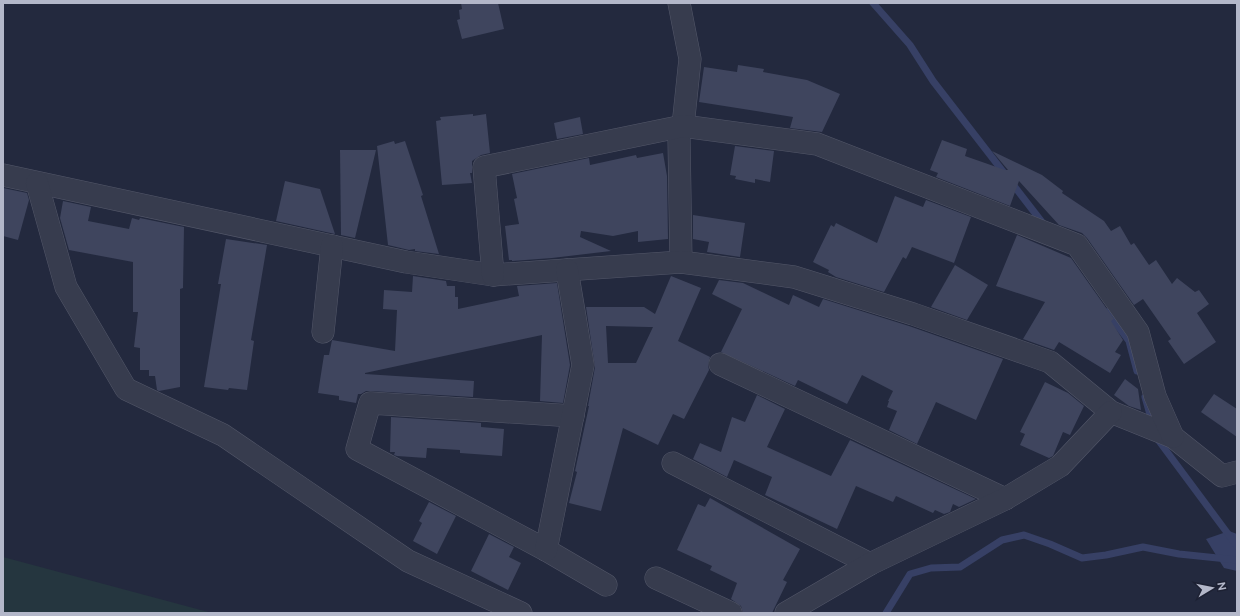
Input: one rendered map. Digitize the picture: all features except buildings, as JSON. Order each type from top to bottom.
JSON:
[{"type":"street","points":[[679,3],[690,59],[683,126],[680,137],[681,262]]},
{"type":"street","points":[[493,275],[484,167],[683,126],[817,144],[1077,245],[1138,332],[1155,396],[1173,437]]},
{"type":"street","points":[[3,175],[406,262],[493,275],[681,262],[794,278],[914,314],[1050,362],[1111,412],[1173,437],[1222,476],[1237,472]]},
{"type":"street","points":[[37,183],[66,287],[126,388],[223,435],[408,561],[521,613]]},
{"type":"street","points":[[324,332],[332,246]]},
{"type":"street","points":[[546,550],[583,365],[567,270]]},
{"type":"street","points":[[720,364],[1005,499]]},
{"type":"street","points":[[573,416],[370,403],[357,449],[546,550],[606,585]]},
{"type":"street","points":[[786,613],[870,564],[1005,499],[1060,466],[1111,412]]},
{"type":"street","points":[[673,463],[870,564]]},
{"type":"street","points":[[656,578],[731,613]]},
{"type":"shaded area","points":[[3,557],[212,613],[3,613]]},
{"type":"water","points":[[1229,531],[1237,534],[1237,571],[1224,568],[1206,539]]},
{"type":"waterway","points":[[873,3],[910,45],[933,81],[1045,226]]},
{"type":"waterway","points":[[1107,312],[1129,341],[1137,371]]},
{"type":"waterway","points":[[1145,397],[1153,425]]},
{"type":"waterway","points":[[1156,437],[1237,546]]},
{"type":"waterway","points":[[886,613],[910,574],[931,568],[960,567],[1002,540],[1024,535],[1050,544],[1082,558],[1106,555],[1143,547],[1179,554],[1237,560]]}]
